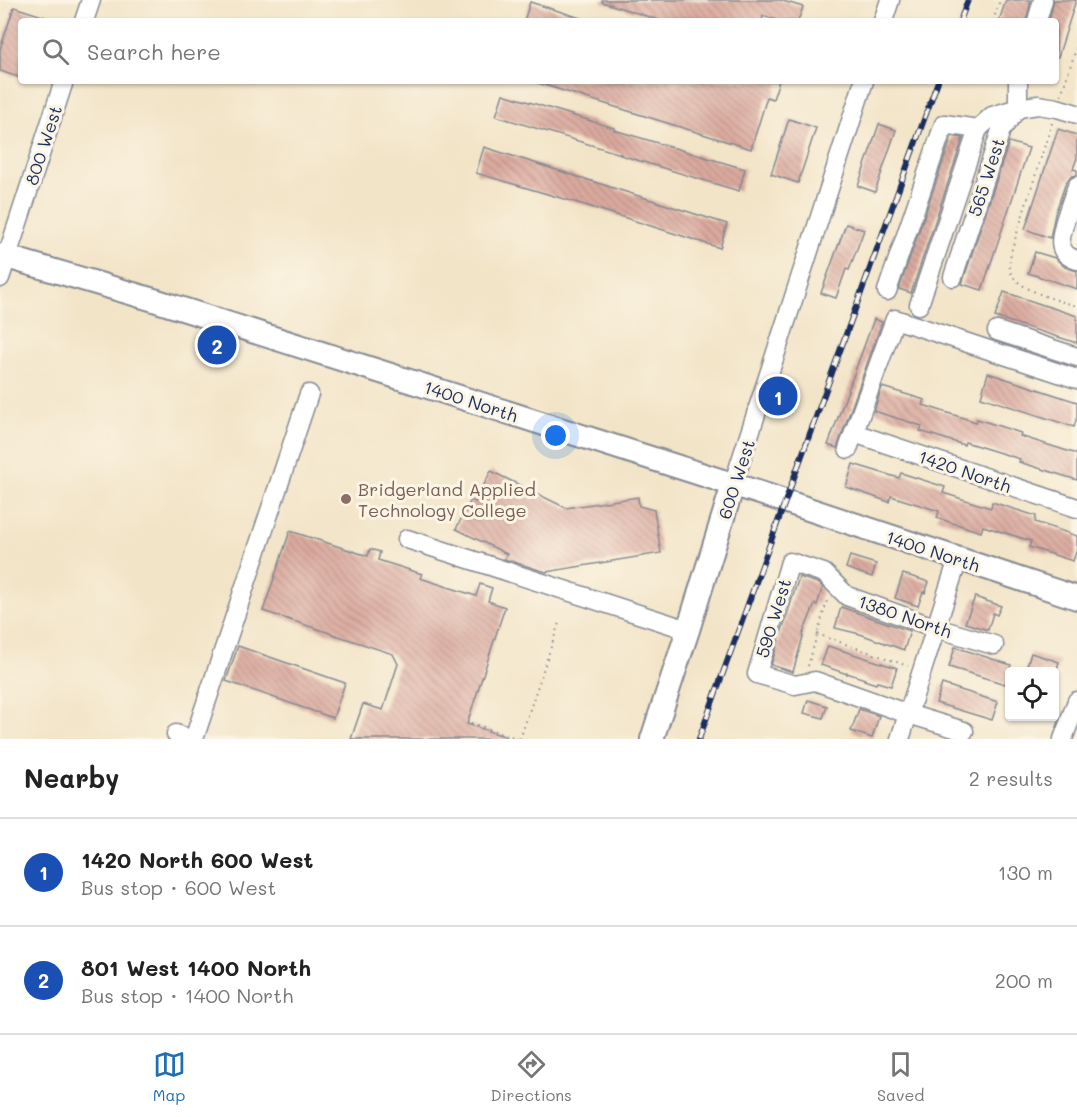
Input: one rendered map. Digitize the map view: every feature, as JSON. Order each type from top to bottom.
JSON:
[{"type":"main road","name":"1400 North","points":[[2,263],[154,300],[733,485],[1077,598]]},
{"type":"main road","name":"600 West","points":[[652,739],[733,485]]},
{"type":"street","points":[[884,18],[890,0]]},
{"type":"street","points":[[1038,18],[1043,0]]},
{"type":"street","name":"800 West","points":[[2,263],[63,84]]},
{"type":"street","name":"600 West","points":[[733,485],[863,84]]},
{"type":"street","points":[[1018,84],[1018,108]]},
{"type":"street","points":[[919,305],[978,129],[992,116],[1018,108],[1038,105],[1077,114]]},
{"type":"street","name":"565 West","points":[[953,277],[1001,130],[1018,108]]},
{"type":"street","points":[[887,291],[944,124],[978,129]]},
{"type":"street","points":[[1077,186],[1060,237],[1062,249],[1071,258],[1077,260]]},
{"type":"street","name":"1420 North","points":[[1077,379],[895,319],[851,441],[1077,508]]},
{"type":"street","points":[[997,331],[1077,357]]},
{"type":"street","points":[[186,737],[309,394]]},
{"type":"street","points":[[407,539],[688,630]]},
{"type":"street","points":[[900,739],[958,559]]},
{"type":"street","name":"1380 North","points":[[790,562],[824,573],[847,596],[936,628],[994,645]]},
{"type":"street","name":"590 West","points":[[790,562],[757,674],[795,685],[815,681],[908,714]]},
{"type":"street","points":[[1063,739],[1077,701]]},
{"type":"street","points":[[908,714],[964,731]]},
{"type":"path","points":[[994,18],[1000,0]]},
{"type":"path","points":[[1062,91],[1077,46]]},
{"type":"path","points":[[1053,120],[1011,252],[1009,265],[1013,277],[1027,288],[1077,306]]},
{"type":"path","points":[[808,666],[831,588]]},
{"type":"path","points":[[471,723],[519,739],[559,623]]},
{"type":"path","points":[[818,634],[912,667]]},
{"type":"building","points":[[602,0],[780,0],[803,7],[799,18],[763,16],[763,18],[653,18],[602,2]]},
{"type":"building","points":[[1006,0],[1031,0],[1027,18],[1000,18]]},
{"type":"building","points":[[1054,0],[1076,0],[1059,54],[1059,18],[1050,18]]},
{"type":"building","points":[[530,2],[581,18],[525,18]]},
{"type":"building","points":[[14,7],[49,18],[18,18],[18,77],[0,71],[0,49]]},
{"type":"building","points":[[541,84],[778,84],[773,99],[767,97],[751,149]]},
{"type":"building","points":[[503,94],[745,169],[739,191],[496,116]]},
{"type":"building","points":[[789,119],[816,128],[798,183],[771,174]]},
{"type":"building","points":[[879,124],[896,130],[875,192],[858,186]]},
{"type":"building","points":[[1058,129],[1077,135],[1077,158],[1073,169],[1077,170],[1077,175],[1070,177],[1066,182],[1050,238],[1025,229]]},
{"type":"building","points":[[952,136],[963,138],[911,293],[899,289]]},
{"type":"building","points":[[1009,142],[1029,148],[982,290],[962,284]]},
{"type":"building","points":[[484,147],[727,224],[720,248],[476,173]]},
{"type":"building","points":[[846,224],[864,230],[836,298],[821,293]]},
{"type":"building","points":[[1035,252],[1055,258],[1065,267],[1077,271],[1077,289],[1028,273]]},
{"type":"building","points":[[1004,292],[1077,316],[1077,343],[995,317]]},
{"type":"building","points":[[874,319],[882,322],[837,448],[828,445]]},
{"type":"building","points":[[988,373],[1077,402],[1074,427],[981,397]]},
{"type":"building","points":[[882,387],[925,400],[923,405],[1021,433],[1020,436],[1077,454],[1077,480],[1019,462],[1020,459],[920,431],[922,426],[874,411]]},
{"type":"building","points":[[853,464],[899,478],[901,473],[945,487],[943,493],[991,508],[992,502],[1036,516],[1035,522],[1077,536],[1077,549],[1073,561],[1029,547],[1031,541],[983,526],[981,532],[937,518],[939,511],[891,496],[889,502],[846,487]]},
{"type":"building","points":[[491,471],[566,508],[638,497],[639,506],[654,510],[661,553],[546,572],[504,559],[507,554],[456,529],[471,500],[475,502]]},
{"type":"building","points":[[290,531],[368,556],[370,549],[380,552],[378,560],[422,574],[420,578],[476,596],[480,584],[492,588],[488,601],[505,607],[467,724],[507,737],[507,739],[351,739],[363,704],[383,710],[398,664],[393,654],[263,611]]},
{"type":"building","points":[[850,556],[876,564],[872,577],[846,568]]},
{"type":"building","points":[[903,574],[929,582],[918,606],[895,598]]},
{"type":"building","points":[[799,577],[823,587],[803,633],[793,672],[771,665]]},
{"type":"building","points":[[975,597],[1001,606],[997,615],[993,613],[988,630],[965,623]]},
{"type":"building","points":[[841,607],[910,631],[904,650],[860,634],[835,628]]},
{"type":"building","points":[[238,646],[345,683],[333,718],[226,681]]},
{"type":"building","points":[[828,646],[897,668],[891,686],[877,682],[876,684],[821,665]]},
{"type":"building","points":[[955,647],[1011,665],[1005,667],[1005,684],[949,667]]},
{"type":"building","points":[[1031,653],[1059,662],[1058,667],[1027,667]]},
{"type":"building","points":[[942,684],[998,702],[992,720],[936,703]]},
{"type":"building","points":[[808,700],[827,706],[823,718],[804,713]]},
{"type":"building","points":[[859,709],[879,716],[872,738],[851,731]]},
{"type":"railway","points":[[961,18],[968,0]]},
{"type":"railway","points":[[699,739],[937,84]]},
{"type":"place","name":"801 West 1400 North","points":[[217,345]]},
{"type":"place","name":"1420 North 600 West","points":[[778,396]]},
{"type":"place","name":"Bridgerland Applied Technology College","points":[[346,499]]}]
